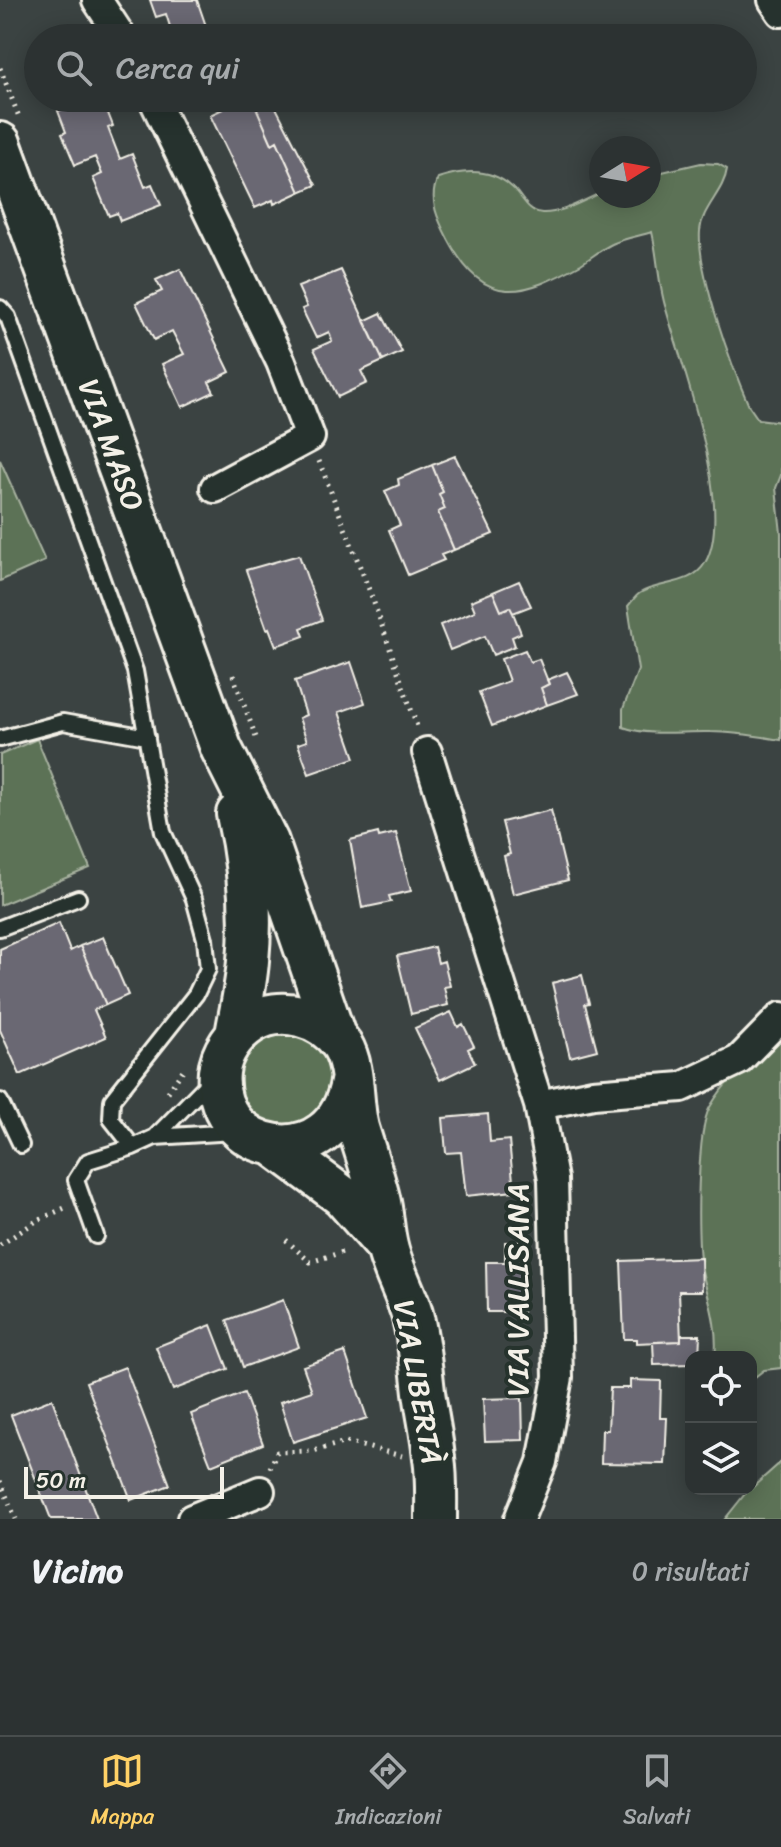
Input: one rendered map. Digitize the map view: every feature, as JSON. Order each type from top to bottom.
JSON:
[{"type":"main road","name":"VIA MASO","points":[[0,143],[221,748]]},
{"type":"main road","points":[[221,748],[245,849],[250,892],[248,963],[236,1035]]},
{"type":"main road","points":[[221,748],[268,842],[335,1036],[348,1058],[351,1082],[344,1109],[326,1132],[301,1144],[258,1138],[228,1114],[220,1094],[219,1072],[225,1052],[236,1035],[253,1021],[275,1014],[297,1014],[318,1022],[335,1036]]},
{"type":"main road","name":"VIA LIBERTÀ","points":[[351,1082],[357,1125],[380,1200],[371,1248]]},
{"type":"main road","name":"VIA LIBERTÀ","points":[[258,1138],[342,1196],[412,1315],[435,1460],[436,1519]]},
{"type":"street","points":[[97,0],[113,24]]},
{"type":"street","points":[[773,0],[781,12]]},
{"type":"street","points":[[160,112],[281,362],[310,437],[215,488]]},
{"type":"street","name":"VIA VALLISANA","points":[[427,752],[539,1105],[553,1179],[558,1377],[542,1462],[519,1519]]},
{"type":"street","points":[[539,1105],[593,1094],[682,1087],[739,1060],[781,1017]]},
{"type":"street","points":[[192,1519],[260,1491]]},
{"type":"lane","points":[[0,308],[8,317],[135,671],[163,832],[194,899],[205,939],[208,969],[196,994],[112,1100],[111,1119],[133,1147]]},
{"type":"lane","points":[[0,739],[63,722],[147,737]]},
{"type":"lane","points":[[0,928],[78,898]]},
{"type":"lane","points":[[96,1236],[76,1180],[88,1161],[155,1137],[219,1072]]},
{"type":"lane","points":[[0,1101],[21,1145]]},
{"type":"lane","points":[[155,1137],[216,1135],[258,1138]]},
{"type":"path","points":[[310,437],[427,752]]},
{"type":"path","points":[[0,1245],[38,1220],[82,1200]]},
{"type":"path","points":[[286,1240],[310,1262],[371,1248]]},
{"type":"path","points":[[260,1491],[277,1452],[313,1451],[346,1442],[396,1456],[407,1456]]},
{"type":"path","points":[[0,1481],[16,1519]]},
{"type":"green space","points":[[701,163],[718,164],[727,169],[702,222],[704,270],[717,319],[749,406],[758,419],[781,422],[781,475],[776,488],[781,533],[781,740],[729,733],[644,732],[623,727],[623,709],[638,670],[628,606],[648,589],[692,576],[705,563],[713,539],[711,475],[694,401],[663,300],[652,232],[612,244],[581,264],[541,283],[524,289],[507,290],[492,287],[477,278],[463,263],[449,241],[434,203],[438,178],[478,172],[506,182],[526,204],[542,213],[565,209],[589,198],[589,208],[661,208],[661,172]]},
{"type":"green space","points":[[0,460],[45,561],[0,581]]},
{"type":"green space","points":[[37,739],[90,868],[0,905],[0,755]]},
{"type":"green space","points":[[781,1030],[781,1368],[764,1370],[757,1375],[757,1351],[716,1351],[714,1322],[699,1252],[698,1209],[702,1137],[710,1107],[752,1057]]},
{"type":"green space","points":[[285,1033],[298,1036],[319,1050],[331,1070],[332,1082],[324,1107],[292,1129],[256,1121],[239,1099],[237,1071],[251,1046],[267,1036]]},
{"type":"green space","points":[[781,1462],[781,1519],[725,1519],[744,1495],[757,1495],[757,1483]]},
{"type":"building","points":[[150,0],[197,0],[205,24],[169,24],[166,14],[156,17]]},
{"type":"building","points":[[58,112],[108,112],[113,126],[108,128],[120,159],[132,154],[145,187],[152,184],[161,205],[120,221],[117,213],[109,216],[93,178],[102,174],[95,157],[75,165],[62,134],[66,132]]},
{"type":"building","points":[[216,112],[258,112],[272,144],[277,141],[300,192],[274,204],[273,200],[255,208],[210,115]]},
{"type":"building","points":[[258,112],[278,112],[316,185],[300,192],[277,141],[272,144]]},
{"type":"building","points":[[180,269],[230,372],[209,382],[214,392],[182,407],[162,364],[184,354],[172,331],[154,340],[136,303],[162,291],[156,280]]},
{"type":"building","points":[[341,270],[383,361],[361,371],[367,383],[338,397],[314,349],[332,341],[329,332],[316,338],[302,309],[307,307],[298,287]]},
{"type":"building","points":[[381,313],[402,352],[383,361],[364,321]]},
{"type":"building","points":[[455,456],[493,534],[454,550],[438,512],[445,509],[439,494],[443,492],[432,465]]},
{"type":"building","points":[[432,465],[443,492],[439,494],[445,509],[438,512],[454,550],[441,555],[444,560],[408,575],[389,530],[400,525],[385,491],[399,485],[398,479]]},
{"type":"building","points":[[299,555],[322,620],[301,628],[304,636],[276,646],[246,570]]},
{"type":"building","points":[[519,581],[531,606],[513,613],[510,607],[501,611],[493,592]]},
{"type":"building","points":[[493,592],[501,611],[510,607],[513,613],[521,633],[512,637],[515,646],[493,655],[485,636],[450,650],[440,625],[475,611],[471,601]]},
{"type":"building","points":[[525,650],[530,662],[539,659],[549,684],[541,688],[547,705],[492,726],[479,692],[509,681],[501,659]]},
{"type":"building","points":[[351,662],[365,703],[339,712],[355,758],[309,774],[298,744],[307,741],[299,718],[306,715],[295,681]]},
{"type":"building","points":[[567,672],[578,694],[547,705],[541,688],[549,684],[547,680]]},
{"type":"building","points":[[551,810],[568,880],[513,894],[504,856],[510,854],[502,822]]},
{"type":"building","points":[[378,833],[379,837],[396,833],[411,891],[389,896],[391,902],[362,908],[350,840]]},
{"type":"building","points":[[59,923],[70,951],[80,946],[106,1005],[94,1010],[106,1037],[20,1075],[0,1030],[0,949]]},
{"type":"building","points":[[103,937],[128,995],[106,1005],[80,946]]},
{"type":"building","points":[[434,947],[438,963],[444,961],[450,986],[444,987],[448,1005],[411,1014],[397,956]]},
{"type":"building","points":[[582,975],[589,1003],[585,1004],[597,1050],[570,1057],[552,983]]},
{"type":"building","points":[[451,1012],[458,1027],[463,1024],[474,1046],[468,1049],[475,1063],[440,1080],[415,1028]]},
{"type":"building","points":[[488,1114],[490,1142],[509,1140],[514,1191],[466,1196],[461,1152],[446,1153],[443,1118]]},
{"type":"building","points":[[505,1242],[527,1242],[527,1263],[523,1263],[523,1312],[487,1312],[486,1262],[505,1262]]},
{"type":"building","points":[[701,1258],[702,1291],[679,1291],[681,1341],[637,1343],[637,1339],[624,1339],[621,1261]]},
{"type":"building","points":[[283,1300],[299,1347],[243,1367],[227,1320]]},
{"type":"building","points":[[211,1325],[228,1369],[173,1390],[156,1347]]},
{"type":"building","points":[[681,1335],[700,1335],[699,1351],[685,1351],[685,1364],[654,1365],[653,1342],[681,1341]]},
{"type":"building","points":[[345,1352],[367,1418],[293,1442],[280,1402],[312,1391],[303,1366]]},
{"type":"building","points":[[125,1367],[170,1485],[131,1500],[86,1382]]},
{"type":"building","points":[[630,1380],[661,1381],[660,1418],[667,1418],[665,1464],[601,1463],[602,1430],[608,1430],[610,1388],[630,1388]]},
{"type":"building","points":[[244,1393],[263,1444],[211,1465],[191,1414]]},
{"type":"building","points":[[522,1398],[523,1440],[485,1441],[483,1399]]},
{"type":"building","points":[[52,1399],[97,1519],[51,1519],[11,1415]]}]
